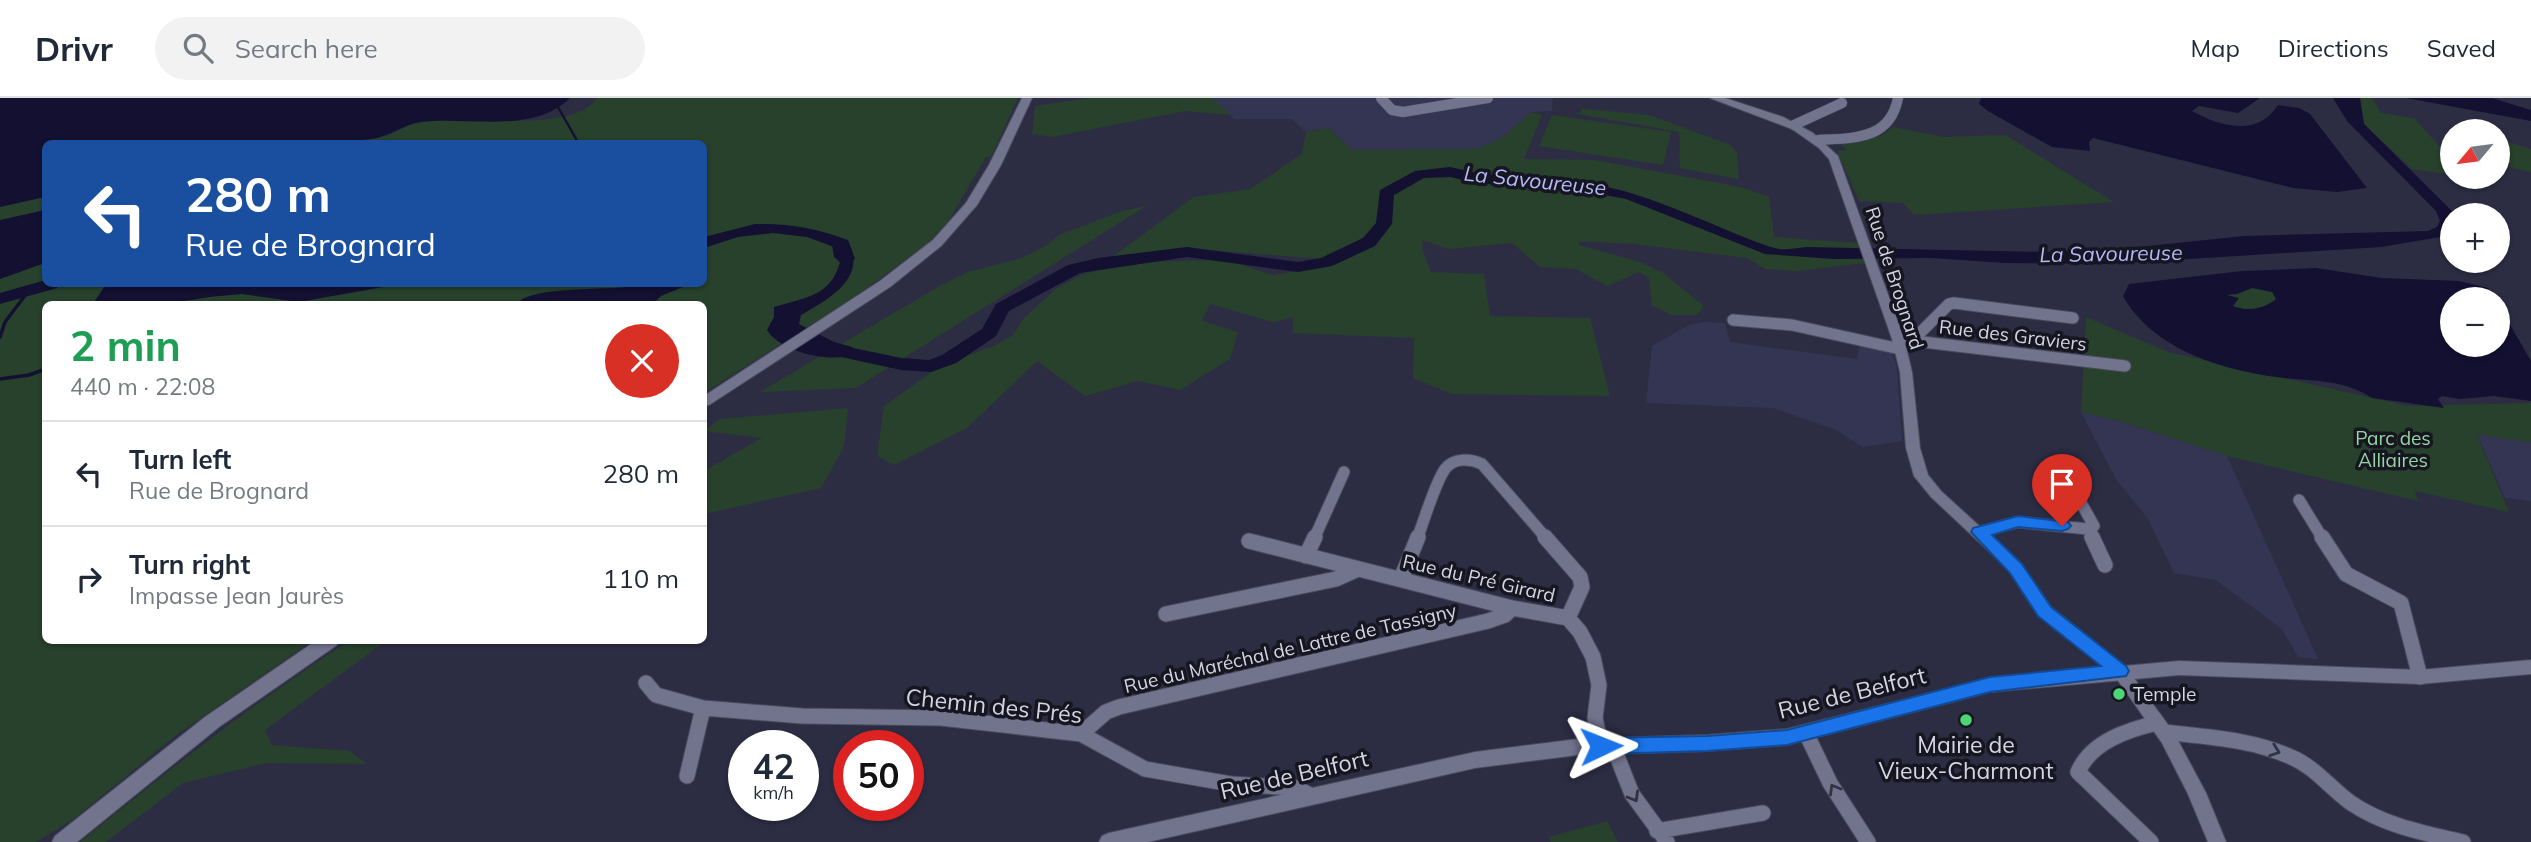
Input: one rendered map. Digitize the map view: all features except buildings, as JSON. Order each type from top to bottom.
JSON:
[{"type":"main road","points":[[707,400],[885,284],[937,243],[971,205],[995,165],[1027,98]]},
{"type":"main road","points":[[62,842],[212,722],[325,644]]},
{"type":"main road","name":"Rue de Belfort","points":[[1109,842],[1475,760],[1607,746],[1707,744],[1787,737],[1990,685],[2120,671],[2203,668],[2420,677],[2531,667]]},
{"type":"street","points":[[1381,98],[1392,110],[1403,112],[1488,98]]},
{"type":"street","name":"Rue de Brognard","points":[[1714,98],[1794,125],[1818,140],[1834,158],[1903,343],[1913,448],[1921,476],[1936,494],[2016,568],[2050,616],[2120,671],[2160,727],[2197,793],[2217,842]]},
{"type":"street","points":[[1818,140],[1860,137],[1878,132],[1895,115],[1898,98]]},
{"type":"street","points":[[1794,125],[1842,103]]},
{"type":"street","points":[[1903,343],[1949,304],[1954,303],[2073,318]]},
{"type":"street","name":"Rue des Graviers","points":[[1733,320],[1792,325],[1903,343],[2124,366]]},
{"type":"street","points":[[1401,579],[1445,470],[1455,461],[1473,460],[1482,464],[1580,577],[1582,587],[1568,618]]},
{"type":"street","points":[[1306,556],[1344,472]]},
{"type":"street","points":[[1979,532],[2018,522],[2088,528],[2094,526],[2071,485],[2076,476]]},
{"type":"street","points":[[2299,500],[2312,518],[2341,572],[2351,581],[2401,603],[2420,677]]},
{"type":"street","points":[[2088,528],[2105,565]]},
{"type":"street","name":"Rue du Pré Girard","points":[[1249,541],[1512,608],[1568,618],[1580,632],[1593,657],[1599,685],[1595,718],[1607,746],[1632,794],[1662,836]]},
{"type":"street","points":[[1166,614],[1336,579],[1358,569]]},
{"type":"street","name":"Rue du Maréchal de Lattre de Tassigny","points":[[1081,734],[1106,712],[1119,707],[1488,621],[1505,615],[1512,608]]},
{"type":"street","name":"Chemin des Prés","points":[[646,684],[656,695],[703,708],[802,716],[941,718],[1081,734],[1145,769],[1231,784],[1296,788],[1312,796]]},
{"type":"street","points":[[687,776],[703,708]]},
{"type":"street","points":[[2151,842],[2092,789],[2078,772],[2090,755],[2117,735],[2137,726],[2160,727],[2262,746],[2293,757],[2314,770],[2350,802],[2382,821],[2463,842]]},
{"type":"street","points":[[1806,733],[1830,783],[1867,842]]},
{"type":"street","points":[[1662,836],[1763,813]]},
{"type":"shaded area","points":[[1212,98],[1553,98],[1552,111],[1531,112],[1503,137],[1477,149],[1436,151],[1352,150],[1329,128],[1306,132],[1292,119],[1234,119]]},
{"type":"shaded area","points":[[1703,322],[1725,323],[1730,342],[1857,359],[1860,341],[1891,351],[1897,367],[1902,441],[1863,447],[1834,429],[1773,408],[1646,403],[1652,346],[1689,325]]},
{"type":"shaded area","points":[[2081,412],[2123,422],[2227,456],[2318,659],[2298,657],[2282,629],[2216,580],[2174,573],[2148,519],[2116,479]]},
{"type":"shaded area","points":[[2477,434],[2531,442],[2531,501],[2505,498]]},
{"type":"green space","points":[[597,98],[1018,98],[991,157],[986,157],[949,220],[928,243],[862,292],[707,391],[707,301],[42,301],[42,644],[308,644],[175,736],[75,818],[36,842],[0,842],[0,205],[42,198],[42,287],[707,287],[707,140],[359,140],[389,135],[419,122],[541,120],[584,109]]},
{"type":"green space","points":[[1090,98],[1212,98],[1231,115],[1185,111],[1052,137],[1032,134],[1035,106]]},
{"type":"green space","points":[[2360,98],[2372,98],[2381,113],[2414,118],[2440,147],[2440,173],[2412,169],[2364,124]]},
{"type":"green space","points":[[1583,109],[1649,115],[1731,145],[1737,153],[1739,179],[1680,168],[1679,132],[1578,114]]},
{"type":"green space","points":[[1531,112],[1542,115],[1524,159],[1594,160],[1741,187],[1769,197],[1774,237],[1858,243],[1865,263],[1796,271],[1765,269],[1747,258],[1634,244],[1579,241],[1579,245],[1640,262],[1662,272],[1704,306],[1697,315],[1672,315],[1652,305],[1649,278],[1639,272],[1607,286],[1576,269],[1540,267],[1512,243],[1448,249],[1423,240],[1422,248],[1431,272],[1484,274],[1490,316],[1590,318],[1610,396],[1452,394],[1413,378],[1414,338],[1293,333],[1293,317],[1274,322],[1210,304],[1202,321],[1238,332],[1230,359],[1180,390],[1138,381],[1085,396],[1037,361],[967,428],[894,465],[877,456],[884,406],[940,366],[994,346],[1013,335],[1024,318],[1056,289],[1081,275],[1112,266],[1146,262],[1217,260],[1236,263],[1272,275],[1325,266],[1323,259],[1186,248],[1111,258],[1194,197],[1250,189],[1302,154],[1306,132],[1329,128],[1352,150],[1477,149],[1503,137]]},
{"type":"green space","points":[[1552,115],[1671,132],[1663,165],[1539,146]]},
{"type":"green space","points":[[1893,127],[1944,137],[2005,135],[2114,202],[1914,215],[1903,203],[1859,201],[1837,151],[1847,150],[1841,144],[1880,136]]},
{"type":"green space","points":[[2510,142],[2531,149],[2531,172],[2512,168]]},
{"type":"green space","points":[[1146,206],[856,388],[760,392],[968,272],[1022,258],[1046,246],[1059,235],[1122,211]]},
{"type":"green space","points":[[2252,288],[2273,292],[2277,299],[2261,307],[2244,308],[2232,306],[2238,298],[2225,294],[2237,294]]},
{"type":"green space","name":"Parc des Alliaires","points":[[2086,317],[2168,352],[2408,406],[2531,403],[2531,442],[2477,435],[2509,512],[2415,491],[2418,501],[2227,456],[2123,422],[2081,412]]},
{"type":"green space","points":[[848,408],[844,447],[821,488],[707,513],[707,469],[762,438],[707,431],[720,419]]},
{"type":"green space","points":[[344,644],[382,644],[265,730],[272,745],[350,751],[367,764],[267,763],[183,783],[106,842],[80,842],[246,712]]},
{"type":"green space","points":[[1607,821],[1618,842],[1551,842],[1549,837]]},
{"type":"water","points":[[0,98],[570,98],[537,117],[499,122],[421,122],[378,138],[361,140],[42,140],[42,198],[0,207]]},
{"type":"water","points":[[1981,98],[2260,98],[2238,113],[2199,106],[2192,111],[2227,125],[2238,126],[2260,122],[2278,105],[2299,108],[2310,114],[2367,188],[2337,192],[2293,188],[2093,138],[2089,142],[2090,151],[2052,147],[1988,111],[1979,104]]},
{"type":"water","name":"La Savoureuse","points":[[2333,98],[2360,98],[2364,124],[2444,203],[2440,203],[2440,221],[2436,211],[2347,121]]},
{"type":"water","points":[[2406,98],[2492,98],[2531,110],[2531,121]]},
{"type":"water","name":"La Savoureuse","points":[[1590,185],[1642,197],[1779,249],[1806,247],[2051,252],[2129,248],[2244,236],[2428,231],[2437,227],[2440,221],[2440,237],[2381,247],[2109,264],[2005,263],[1931,258],[1834,259],[1765,254],[1626,199],[1573,189]]},
{"type":"water","points":[[42,211],[42,264],[0,279],[0,220]]},
{"type":"water","points":[[831,238],[848,241],[853,254],[853,266],[842,286],[801,315],[799,324],[834,342],[852,347],[854,354],[833,358],[794,350],[774,338],[767,330],[774,317],[774,307],[805,298],[830,283],[840,262],[834,257]]},
{"type":"water","points":[[2316,268],[2382,278],[2459,281],[2484,287],[2440,287],[2440,357],[2510,357],[2510,325],[2531,361],[2531,401],[2494,396],[2460,399],[2442,396],[2438,399],[2444,408],[2372,398],[2330,382],[2238,370],[2193,355],[2153,331],[2136,315],[2123,296],[2129,284],[2242,271]],"holes":[[[2252,288],[2272,292],[2276,299],[2250,309],[2233,306],[2239,298],[2226,295]]]},
{"type":"water","points":[[104,287],[383,287],[305,301],[242,294],[185,301],[95,301]]},
{"type":"water","points":[[683,287],[655,301],[521,301],[557,291]]},
{"type":"waterway","points":[[558,107],[577,140]]},
{"type":"waterway","name":"La Savoureuse","points":[[825,348],[901,364],[931,366],[949,359],[989,332],[1002,308],[1074,269],[1098,263],[1187,252],[1298,267],[1326,262],[1369,242],[1384,224],[1386,193],[1421,174],[1450,172],[1477,178],[1603,190]]},
{"type":"waterway","name":"La Savoureuse","points":[[707,242],[720,236],[755,229],[791,230],[826,237],[842,244],[846,259]]},
{"type":"waterway","name":"La Savoureuse","points":[[0,299],[42,287]]},
{"type":"waterway","name":"La Savoureuse","points":[[26,295],[29,290]]},
{"type":"waterway","points":[[0,337],[5,322],[27,293]]},
{"type":"waterway","points":[[0,379],[42,370]]},
{"type":"place","name":"Temple","points":[[2119,694]]},
{"type":"place","name":"Mairie de Vieux-Charmont","points":[[1966,720]]},
{"type":"route","points":[[1601,746],[1707,744],[1787,737],[1851,723],[1923,700],[1990,685],[2120,671],[2055,622],[2016,568],[1979,532],[2018,522],[2062,526]]}]
